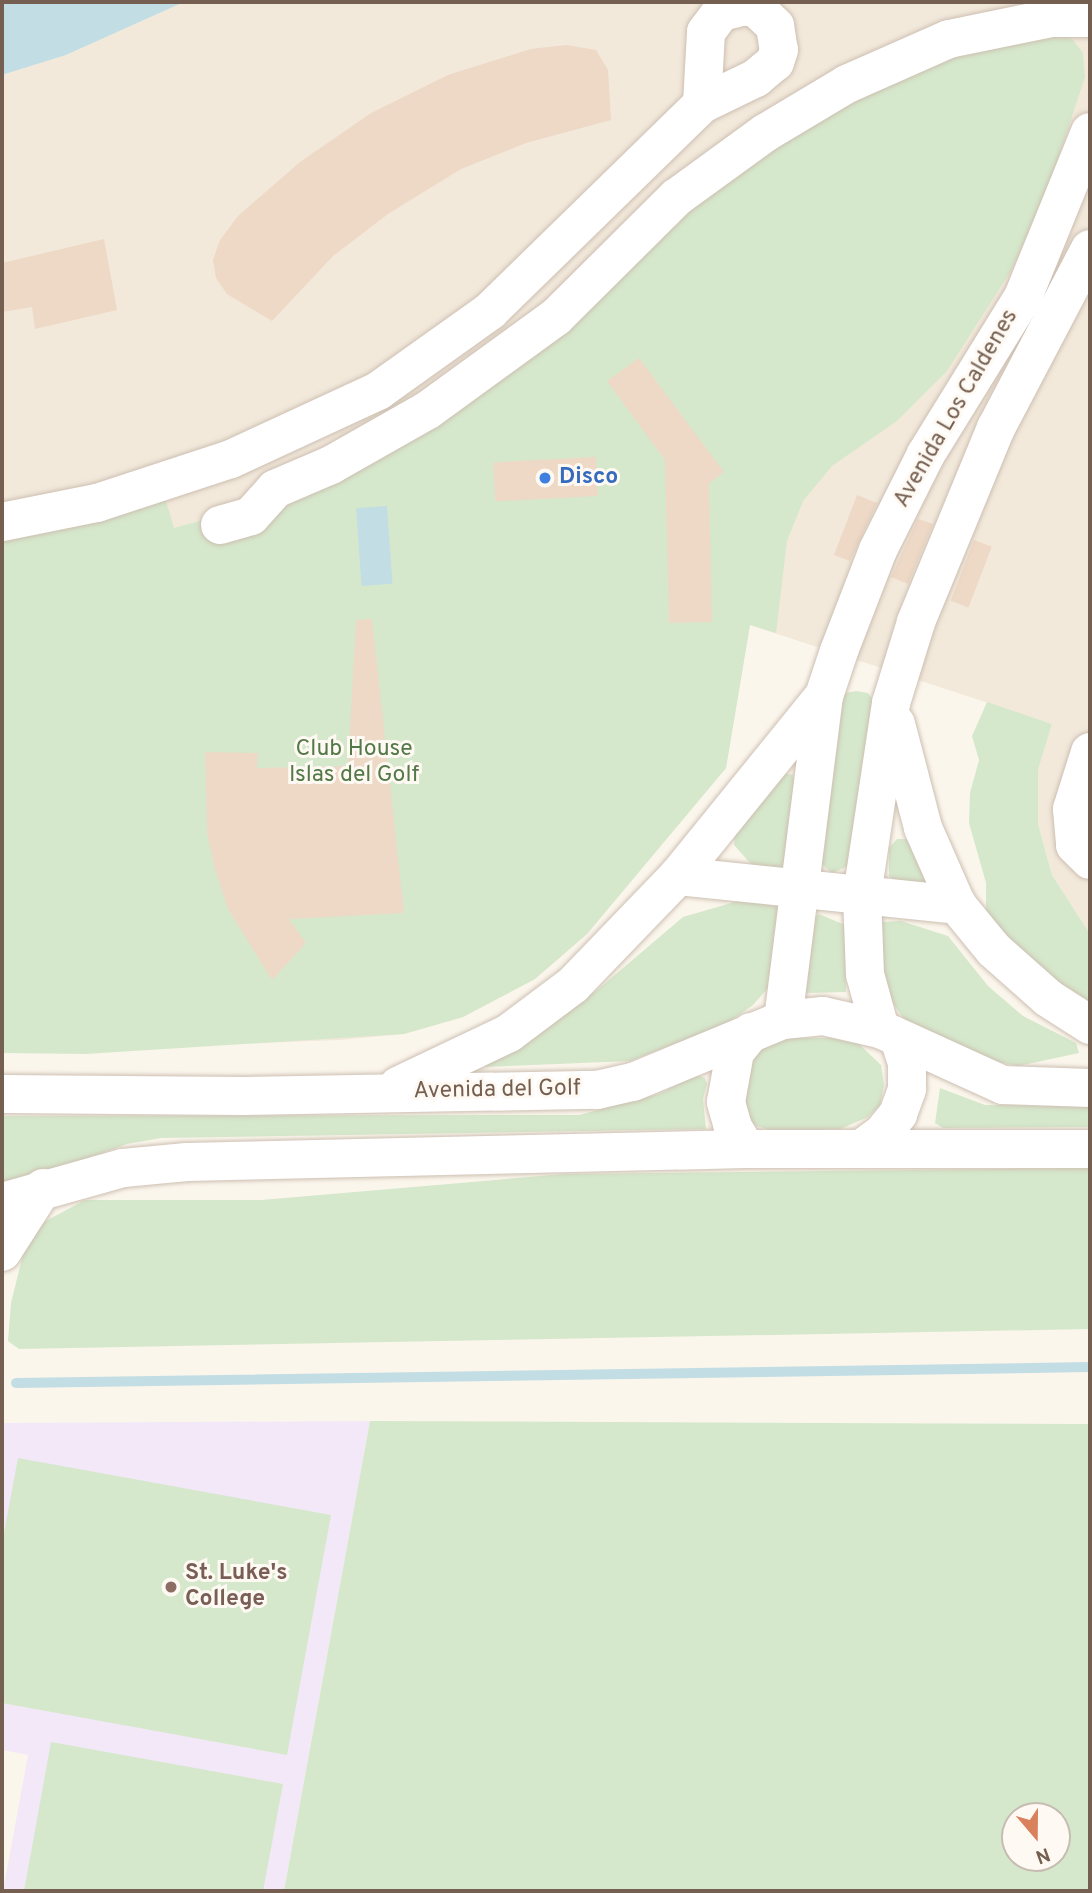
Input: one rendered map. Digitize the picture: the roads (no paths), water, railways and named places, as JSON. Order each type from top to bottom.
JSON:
[{"type":"street","points":[[220,525],[251,516],[275,489],[331,465],[428,410],[556,317],[677,197],[765,133],[847,84],[948,39],[1051,18],[1090,18]]},
{"type":"street","points":[[2,522],[97,503],[231,459],[378,391],[490,311],[702,104]]},
{"type":"street","name":"Avenida Los Caldenes","points":[[767,1026],[801,889],[824,696],[878,550],[926,454],[1023,297],[1090,132]]},
{"type":"street","name":"Avenida Los Caldenes","points":[[890,1034],[865,974],[862,895],[891,703],[916,622],[996,428],[1090,249]]},
{"type":"street","points":[[384,1093],[455,1063],[509,1033],[573,985],[678,876],[824,696]]},
{"type":"street","points":[[891,703],[923,828],[957,905],[1003,958],[1048,998],[1090,1025]]},
{"type":"street","points":[[1090,752],[1072,809],[1075,845],[1090,860]]},
{"type":"street","points":[[678,876],[957,905]]},
{"type":"street","name":"Avenida del Golf","points":[[2,1094],[552,1094],[597,1090],[633,1082],[767,1026],[823,1016],[890,1034],[1003,1085],[1090,1088]]},
{"type":"street","points":[[746,1149],[733,1127],[726,1102],[727,1077],[735,1052],[767,1026]]},
{"type":"street","points":[[861,1149],[882,1134],[898,1114],[906,1089],[907,1063],[890,1034]]},
{"type":"street","points":[[2,1202],[43,1188],[123,1168],[187,1162],[746,1149],[1090,1149]]},
{"type":"street","points":[[2,1252],[43,1188]]},
{"type":"water","points":[[2,2],[184,2],[66,55],[2,75]]},
{"type":"water","points":[[387,506],[392,584],[362,586],[356,508]]},
{"type":"waterway","points":[[16,1383],[1090,1367]]},
{"type":"place","name":"Disco","points":[[545,478]]},
{"type":"place","name":"St. Luke's College","points":[[171,1587]]},
{"type":"park label","name":"Club House Islas del Golf","points":[[354,763]]}]
